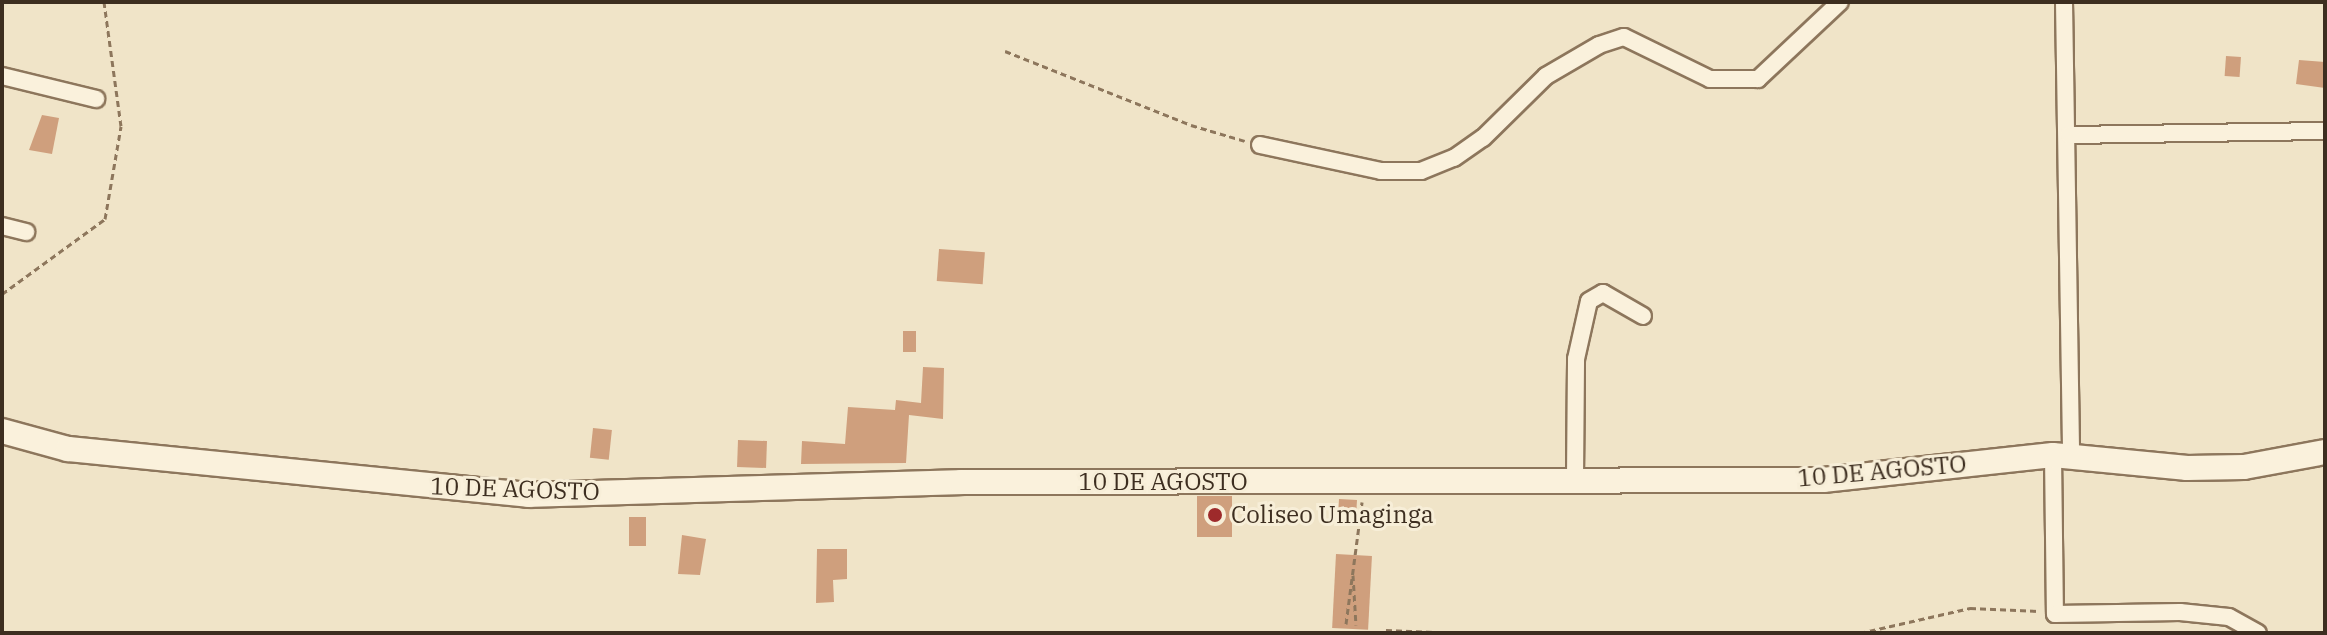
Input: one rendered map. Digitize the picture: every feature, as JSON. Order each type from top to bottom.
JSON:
[{"type":"street","points":[[1260,145],[1381,171],[1421,171],[1454,158],[1483,138],[1546,76],[1599,45],[1624,37],[1710,79],[1758,79],[1840,2]]},
{"type":"street","points":[[2064,2],[2069,135],[2055,614],[2180,612],[2229,617],[2258,633]]},
{"type":"street","points":[[2,76],[96,99]]},
{"type":"street","points":[[2069,135],[2325,131]]},
{"type":"street","points":[[2,226],[26,232]]},
{"type":"street","points":[[1575,478],[1576,359],[1589,301],[1603,293],[1643,316]]},
{"type":"street","name":"10 DE AGOSTO","points":[[2,431],[68,449],[529,495],[961,482],[1575,478],[1823,480],[2062,455],[2216,468],[2325,452]]},
{"type":"path","points":[[2,294],[105,219],[121,126],[104,2]]},
{"type":"path","points":[[1005,51],[1191,125],[1260,145]]},
{"type":"path","points":[[1346,624],[1364,480]]},
{"type":"path","points":[[1353,575],[1356,625]]},
{"type":"path","points":[[1860,633],[1970,608],[2012,606],[2055,614]]},
{"type":"path","points":[[1386,630],[1459,633]]},
{"type":"building","points":[[2226,56],[2241,57],[2240,77],[2225,76]]},
{"type":"building","points":[[2299,60],[2325,62],[2325,88],[2296,84]]},
{"type":"building","points":[[42,115],[59,118],[52,154],[29,150]]},
{"type":"building","points":[[939,249],[985,252],[983,284],[937,281]]},
{"type":"building","points":[[903,331],[916,331],[916,352],[903,352]]},
{"type":"building","points":[[923,367],[944,368],[943,419],[909,415],[906,463],[801,464],[802,441],[845,444],[848,407],[895,410],[896,400],[921,403]]},
{"type":"building","points":[[593,428],[612,430],[609,460],[590,458]]},
{"type":"building","points":[[738,440],[767,441],[766,468],[737,467]]},
{"type":"building","name":"Coliseo Umaginga","points":[[1197,496],[1232,496],[1232,537],[1197,537]]},
{"type":"building","points":[[1339,499],[1357,500],[1356,514],[1338,513]]},
{"type":"building","points":[[629,517],[646,517],[646,546],[629,546]]},
{"type":"building","points":[[682,535],[706,539],[700,575],[678,574]]},
{"type":"building","points":[[817,549],[847,549],[847,579],[833,580],[834,602],[816,603]]},
{"type":"building","points":[[1336,554],[1372,556],[1368,630],[1332,628]]},
{"type":"place","name":"Coliseo Umaginga","points":[[1215,515]]}]
